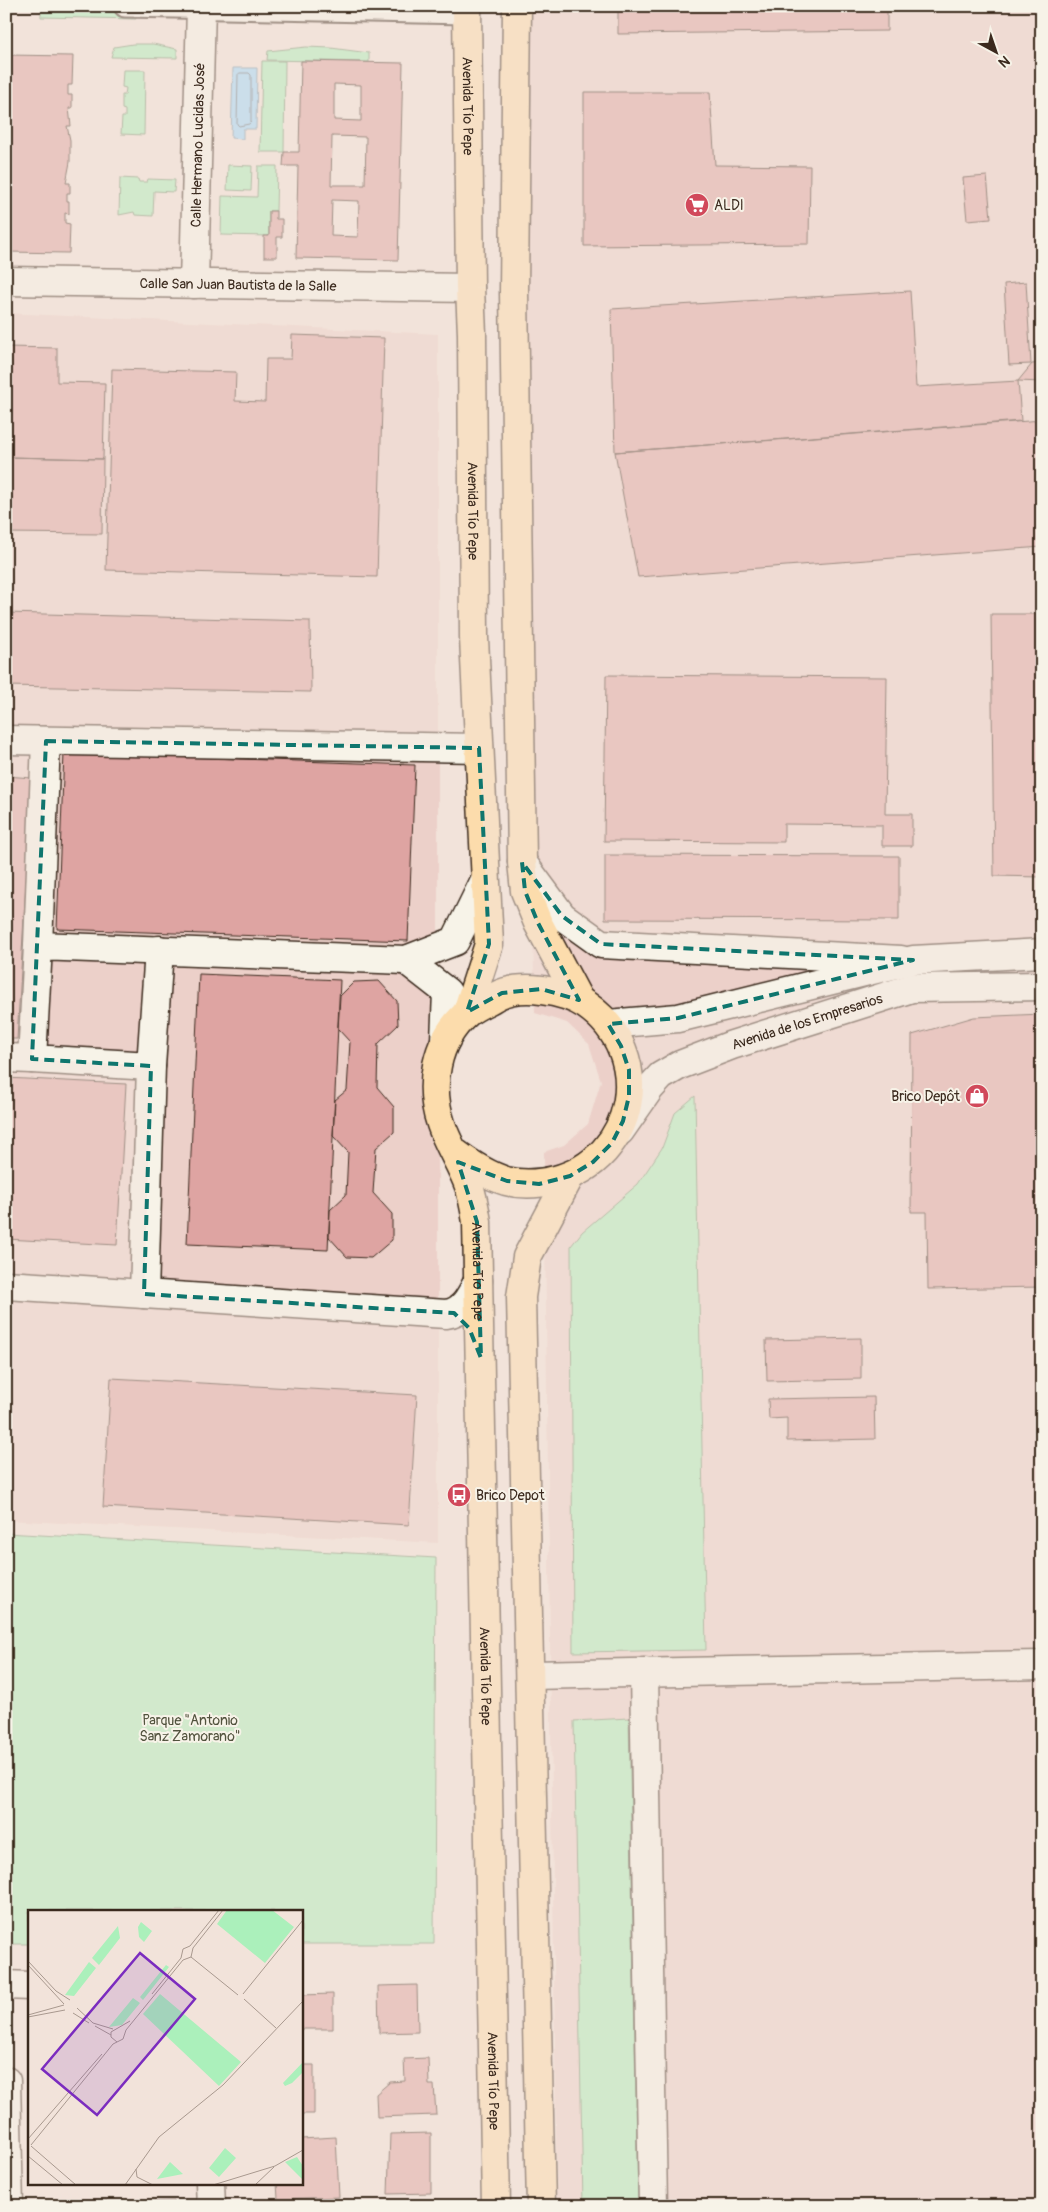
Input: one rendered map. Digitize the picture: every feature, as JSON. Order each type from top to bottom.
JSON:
[{"type":"main road","points":[[517,6],[514,291],[522,862],[525,891],[538,923],[579,1000]]},
{"type":"main road","name":"Avenida Tío Pepe","points":[[466,10],[472,334],[474,638],[489,944],[467,1012],[445,1041],[435,1069],[434,1098],[441,1125],[469,1186],[477,1222],[496,2206]]},
{"type":"main road","points":[[454,1152],[479,1170],[507,1181],[539,1184],[570,1176],[593,1162],[612,1142],[623,1122],[629,1096],[628,1070],[621,1046],[608,1024],[579,1000],[541,989],[502,993],[467,1012]]},
{"type":"main road","points":[[542,2206],[521,1297],[527,1257],[570,1176]]},
{"type":"street","points":[[125,6],[466,10]]},
{"type":"street","name":"Calle Hermano Lucidas José","points":[[194,284],[201,7]]},
{"type":"street","name":"Calle San Juan Bautista de la Salle","points":[[6,281],[470,288]]},
{"type":"street","points":[[6,740],[479,748]]},
{"type":"street","points":[[46,741],[38,946],[19,1059],[151,1066]]},
{"type":"street","name":"Avenida de los Empresarios","points":[[522,862],[562,916],[601,944],[913,960],[1042,953]]},
{"type":"street","points":[[38,946],[406,960],[455,941],[485,880]]},
{"type":"street","points":[[144,1294],[151,1066],[159,950]]},
{"type":"street","points":[[406,960],[448,992],[445,1041]]},
{"type":"street","name":"Avenida de los Empresarios","points":[[608,1024],[678,1018],[913,960]]},
{"type":"street","name":"Avenida de los Empresarios","points":[[612,1142],[650,1088],[661,1076],[680,1065],[724,1049],[912,988],[1042,986]]},
{"type":"street","points":[[454,1313],[467,1302],[478,1281]]},
{"type":"street","points":[[8,1288],[144,1294],[454,1313],[469,1328],[481,1358]]},
{"type":"street","points":[[530,1675],[1042,1665]]},
{"type":"street","points":[[644,1672],[653,2206]]},
{"type":"street","points":[[6,1986],[28,1986]]},
{"type":"street","points":[[6,2081],[9,2206]]},
{"type":"street","points":[[210,2184],[211,2206]]},
{"type":"highlighted area","points":[[46,741],[479,748],[489,944],[467,1012],[502,993],[541,989],[579,1000],[538,923],[525,891],[522,862],[562,916],[601,944],[913,960],[678,1018],[608,1024],[621,1046],[629,1070],[629,1096],[623,1121],[612,1143],[593,1162],[570,1176],[539,1184],[507,1181],[458,1162],[477,1222],[481,1358],[469,1328],[454,1313],[144,1294],[151,1066],[32,1059]]},
{"type":"shaded area","points":[[522,6],[1042,6],[1042,2206],[557,2206],[544,1152],[564,1145],[588,1124],[601,1081],[589,1044],[567,1023],[535,1013],[525,636]]},
{"type":"shaded area","points":[[6,313],[438,334],[438,1543],[6,1520]]},
{"type":"green space","points":[[41,6],[136,6],[136,19],[41,17]]},
{"type":"green space","points":[[133,44],[153,44],[177,49],[177,58],[111,57],[114,47]]},
{"type":"green space","points":[[306,47],[369,53],[369,62],[267,60],[268,51]]},
{"type":"green space","points":[[262,61],[285,61],[284,152],[260,152]]},
{"type":"green space","points":[[123,70],[145,70],[144,135],[121,134],[122,117],[125,117],[125,110],[122,109],[122,95],[125,95],[126,88],[122,87]]},
{"type":"green space","points":[[228,165],[252,166],[251,191],[227,190]]},
{"type":"green space","points":[[258,166],[277,166],[276,211],[269,211],[269,236],[221,235],[222,196],[257,197]]},
{"type":"green space","points":[[120,178],[138,179],[139,182],[147,182],[148,179],[175,180],[174,192],[154,191],[153,216],[135,215],[134,212],[119,215]]},
{"type":"green space","points":[[695,1096],[706,1650],[573,1652],[571,1246],[582,1232],[638,1184],[662,1148],[675,1113]]},
{"type":"green space","name":"Parque \"Antonio Sanz Zamorano\"","points":[[6,1533],[436,1558],[434,1944],[302,1944],[302,1910],[28,1910],[28,1944],[6,1944]]},
{"type":"green space","points":[[629,1718],[638,2206],[583,2206],[574,1721]]},
{"type":"water","points":[[233,68],[257,68],[256,129],[243,129],[243,139],[231,138]]},
{"type":"building","points":[[618,6],[887,6],[887,31],[618,34]]},
{"type":"building","points":[[6,55],[73,56],[72,85],[68,85],[68,95],[72,95],[72,108],[69,108],[71,126],[67,126],[70,140],[70,162],[66,183],[70,183],[70,193],[67,193],[69,214],[65,213],[65,223],[70,224],[69,253],[6,252]]},
{"type":"building","points":[[301,61],[403,63],[398,260],[296,258],[298,166],[283,166],[284,152],[299,152]],"holes":[[[334,84],[361,85],[361,121],[334,120]],[[332,136],[366,137],[365,185],[331,185]],[[332,200],[359,201],[358,237],[331,236]]]},
{"type":"building","name":"ALDI","points":[[584,92],[710,92],[715,165],[810,166],[809,244],[584,246]]},
{"type":"building","points":[[987,176],[991,218],[967,220],[963,178]]},
{"type":"building","points":[[269,211],[276,211],[276,219],[282,219],[282,237],[277,237],[277,257],[264,257],[264,236],[269,236]]},
{"type":"building","points":[[1026,282],[1031,364],[1009,365],[1004,284]]},
{"type":"building","points":[[910,291],[916,387],[1018,381],[1021,421],[615,452],[611,309]]},
{"type":"building","points":[[292,335],[384,338],[377,577],[106,570],[112,369],[236,372],[235,401],[265,402],[266,359],[291,359]]},
{"type":"building","points":[[6,347],[57,348],[57,382],[105,383],[103,459],[6,457]]},
{"type":"building","points":[[1042,363],[1042,382],[1018,381],[1032,364]]},
{"type":"building","points":[[1042,420],[1042,547],[638,577],[615,452]]},
{"type":"building","points":[[6,457],[103,459],[102,534],[6,533]]},
{"type":"building","points":[[6,613],[310,621],[311,692],[6,686]]},
{"type":"building","points":[[991,614],[1042,614],[1042,877],[994,876]]},
{"type":"building","points":[[606,675],[887,677],[885,814],[912,814],[912,846],[882,846],[882,825],[784,824],[784,842],[604,841]]},
{"type":"building","points":[[64,753],[415,765],[408,941],[57,929]]},
{"type":"building","points":[[6,776],[32,778],[17,1039],[6,1039]]},
{"type":"building","points":[[605,855],[899,856],[899,920],[605,919]]},
{"type":"building","points":[[199,974],[340,980],[328,1250],[187,1244]]},
{"type":"building","points":[[379,981],[397,1001],[398,1025],[378,1044],[377,1087],[394,1107],[394,1132],[376,1148],[373,1193],[392,1214],[392,1240],[371,1258],[347,1257],[329,1237],[330,1210],[346,1195],[348,1152],[333,1136],[335,1100],[347,1090],[350,1042],[338,1029],[340,996],[354,982]]},
{"type":"building","name":"Brico Depôt","points":[[1042,1014],[1042,1287],[928,1289],[927,1212],[911,1212],[912,1035],[974,1017]]},
{"type":"building","points":[[6,1078],[126,1084],[117,1245],[6,1239]]},
{"type":"building","points":[[861,1338],[861,1379],[767,1381],[766,1340]]},
{"type":"building","points":[[111,1378],[417,1395],[409,1525],[103,1507]]},
{"type":"building","points":[[874,1397],[875,1439],[787,1441],[787,1418],[769,1419],[768,1399]]},
{"type":"building","points":[[417,1985],[418,2032],[379,2033],[378,1986]]},
{"type":"building","points":[[333,1994],[333,2029],[302,2029],[302,1995]]},
{"type":"building","points":[[428,2058],[429,2085],[434,2085],[436,2115],[377,2117],[376,2094],[390,2082],[405,2081],[404,2059]]},
{"type":"building","points":[[302,2065],[314,2065],[314,2114],[302,2114]]},
{"type":"building","points":[[431,2133],[431,2193],[388,2194],[390,2134]]},
{"type":"building","points":[[336,2137],[339,2197],[278,2199],[277,2184],[302,2184],[302,2139]]},
{"type":"building","points":[[107,2201],[107,2206],[63,2206],[63,2202]]},
{"type":"building","points":[[174,2201],[175,2206],[130,2206],[130,2202]]},
{"type":"place","name":"ALDI","points":[[697,205]]},
{"type":"place","name":"Brico Depôt","points":[[977,1096]]},
{"type":"place","name":"Brico Depot","points":[[459,1495]]}]
